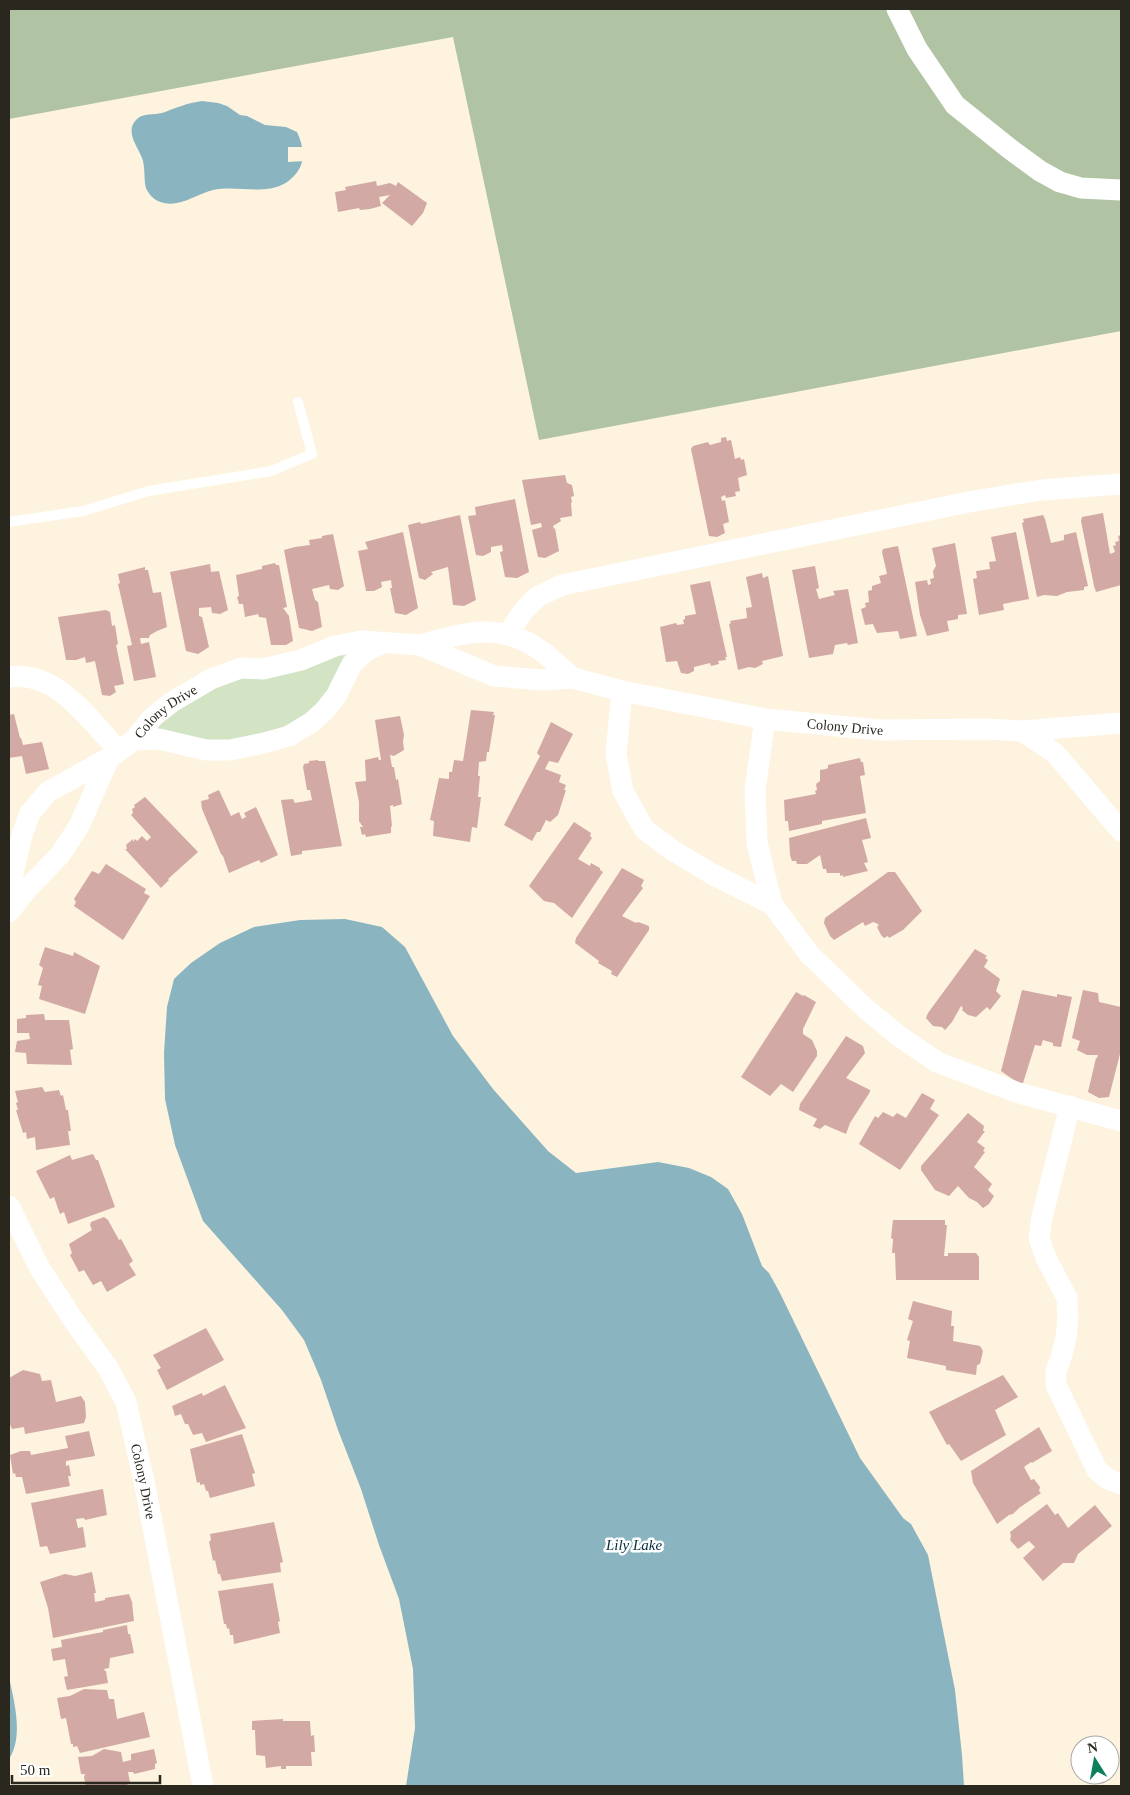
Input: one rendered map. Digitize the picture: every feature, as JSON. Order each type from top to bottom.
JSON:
[{"type":"street","points":[[897,9],[917,49],[956,105],[1002,143],[1040,171],[1060,182],[1081,188],[1121,190]]},
{"type":"street","points":[[508,634],[524,610],[537,597],[562,585],[974,501],[1042,490],[1121,484]]},
{"type":"street","name":"Colony Drive","points":[[9,911],[12,874],[22,834],[30,813],[48,792],[120,749],[154,716],[172,702],[210,679],[241,668],[263,669],[301,660],[335,646],[362,641],[420,644],[482,631],[508,634],[539,649],[573,678]]},
{"type":"street","points":[[9,911],[28,888],[60,856],[120,749],[159,739],[206,750],[230,750],[289,736],[312,722],[325,710],[336,696],[352,664],[366,651],[386,642]]},
{"type":"street","name":"Colony Drive","points":[[420,644],[494,676],[542,680],[573,678],[622,691],[765,719],[879,730],[987,729],[1022,731],[1121,722]]},
{"type":"street","points":[[9,677],[20,676],[40,680],[68,697],[120,749]]},
{"type":"street","points":[[622,691],[616,754],[623,791],[644,828],[672,850],[712,874],[772,904]]},
{"type":"street","points":[[765,719],[755,790],[757,843],[772,904],[808,954],[899,1036],[937,1062],[1016,1092],[1121,1121]]},
{"type":"street","points":[[1022,731],[1055,753],[1121,830]]},
{"type":"street","points":[[1070,1106],[1042,1217],[1039,1238],[1046,1258],[1067,1298],[1067,1329],[1061,1358],[1056,1371],[1056,1385],[1097,1470],[1108,1479],[1121,1484]]},
{"type":"street","name":"Colony Drive","points":[[9,1206],[39,1267],[74,1321],[108,1368],[126,1402],[144,1481],[203,1786]]},
{"type":"lane","points":[[9,522],[83,511],[149,491],[271,471],[312,454],[298,402]]},
{"type":"green space","points":[[9,9],[1121,9],[1121,331],[539,440],[453,37],[9,119]]},
{"type":"green space","points":[[341,650],[348,655],[323,702],[291,728],[233,744],[161,734],[157,728],[157,722],[210,686]]},
{"type":"water","points":[[202,101],[227,106],[240,115],[247,116],[265,125],[286,127],[297,132],[303,152],[302,162],[298,171],[290,180],[270,189],[213,190],[172,204],[154,199],[146,188],[143,161],[132,135],[133,124],[142,116],[162,113],[186,104]]},
{"type":"water","name":"Lily Lake","points":[[345,919],[382,927],[405,947],[453,1036],[493,1089],[548,1151],[576,1173],[658,1162],[689,1168],[711,1177],[728,1189],[742,1214],[762,1266],[769,1273],[780,1293],[860,1458],[903,1518],[911,1524],[928,1555],[955,1690],[964,1786],[406,1786],[415,1728],[413,1669],[399,1599],[361,1489],[321,1380],[304,1340],[282,1310],[203,1221],[175,1145],[165,1099],[164,1053],[167,1007],[174,979],[191,963],[220,943],[254,927],[300,920]]},
{"type":"water","points":[[9,1677],[17,1730],[14,1750],[9,1759]]},
{"type":"pier","points":[[288,147],[305,147],[305,161],[288,162]]},
{"type":"building","points":[[376,181],[377,186],[390,183],[396,186],[398,182],[427,203],[423,213],[412,226],[382,203],[390,195],[379,197],[381,206],[338,212],[335,192],[346,190],[345,187]]},
{"type":"building","points":[[726,437],[727,441],[731,440],[735,459],[740,457],[741,460],[744,459],[747,475],[738,478],[740,491],[735,492],[736,496],[726,498],[725,495],[721,497],[722,501],[725,500],[729,522],[723,524],[725,533],[717,537],[709,536],[691,449],[693,446],[708,442],[710,445],[721,442],[721,438]]},
{"type":"building","points":[[565,475],[567,483],[572,485],[574,496],[571,497],[572,516],[560,518],[561,521],[553,526],[559,551],[545,558],[538,557],[532,530],[542,527],[541,523],[531,525],[522,480]]},
{"type":"building","points":[[515,499],[529,572],[517,578],[505,577],[500,552],[503,551],[502,545],[491,547],[491,552],[483,556],[476,555],[468,516],[476,515],[475,507]]},
{"type":"building","points":[[1103,513],[1110,554],[1115,552],[1113,546],[1116,545],[1115,542],[1119,541],[1118,536],[1121,535],[1121,585],[1096,592],[1081,521],[1082,517]]},
{"type":"building","points":[[460,515],[476,600],[464,606],[453,605],[448,567],[431,572],[433,574],[425,580],[419,578],[408,525]]},
{"type":"building","points":[[1043,515],[1051,543],[1064,540],[1064,535],[1076,532],[1088,586],[1084,587],[1084,590],[1067,592],[1057,596],[1044,595],[1037,597],[1022,523],[1024,522],[1023,519]]},
{"type":"building","points":[[403,532],[418,608],[406,615],[395,613],[390,588],[392,588],[391,580],[381,582],[382,587],[374,591],[366,591],[358,551],[368,549],[365,542]]},
{"type":"building","points":[[1016,532],[1029,599],[1003,604],[1004,610],[979,615],[973,579],[977,578],[976,571],[990,569],[989,562],[996,561],[991,537]]},
{"type":"building","points":[[333,534],[344,586],[338,590],[330,589],[329,585],[312,589],[315,600],[318,602],[322,627],[312,631],[299,628],[284,550],[310,545],[309,540]]},
{"type":"building","points":[[955,543],[967,614],[958,615],[958,619],[947,621],[949,631],[927,636],[920,615],[915,582],[927,580],[928,585],[931,584],[930,579],[934,578],[933,571],[936,566],[932,548]]},
{"type":"building","points":[[898,546],[917,636],[900,639],[898,631],[877,633],[873,624],[865,625],[861,609],[866,607],[865,603],[869,602],[868,591],[872,590],[872,586],[881,583],[879,576],[887,574],[883,549]]},
{"type":"building","points":[[275,563],[279,565],[287,607],[283,608],[289,616],[293,641],[286,645],[271,645],[266,618],[259,617],[258,614],[245,617],[243,604],[239,604],[237,597],[239,596],[236,575],[262,569],[262,566]]},
{"type":"building","points":[[210,564],[211,572],[219,571],[228,610],[220,614],[212,613],[211,607],[199,608],[199,616],[202,617],[209,647],[198,654],[186,651],[170,572]]},
{"type":"building","points":[[815,566],[819,588],[816,589],[819,599],[835,595],[833,591],[848,589],[858,643],[835,645],[833,654],[809,658],[792,570]]},
{"type":"building","points":[[145,567],[145,570],[148,570],[153,593],[161,592],[167,627],[150,635],[149,638],[140,638],[141,644],[149,642],[156,677],[134,681],[127,646],[132,645],[118,584],[120,583],[118,574]]},
{"type":"building","points":[[762,573],[763,578],[768,576],[783,656],[762,661],[763,664],[755,668],[749,667],[738,670],[729,624],[731,623],[730,621],[747,618],[746,608],[752,607],[746,577]]},
{"type":"building","points":[[710,581],[727,657],[725,657],[726,660],[718,661],[719,664],[711,666],[710,663],[694,667],[694,671],[688,674],[681,673],[677,661],[666,662],[660,627],[676,623],[677,625],[684,624],[685,616],[696,614],[690,585]]},
{"type":"building","points":[[106,610],[110,612],[112,626],[115,625],[118,644],[116,645],[124,684],[114,686],[116,692],[110,696],[102,695],[95,661],[86,663],[85,657],[76,660],[66,660],[58,617]]},
{"type":"building","points":[[471,710],[494,712],[493,715],[495,715],[486,761],[479,762],[478,797],[481,797],[477,828],[472,827],[470,842],[433,836],[434,821],[430,820],[439,778],[449,779],[449,772],[452,772],[454,760],[463,761]]},
{"type":"building","points":[[14,714],[23,745],[42,742],[49,769],[26,774],[22,756],[9,758],[9,715]]},
{"type":"building","points":[[400,716],[404,735],[404,750],[394,756],[390,755],[396,780],[398,779],[402,804],[390,806],[391,833],[366,837],[365,834],[362,835],[360,827],[363,827],[359,821],[359,802],[355,782],[366,781],[365,760],[378,757],[381,760],[375,720]]},
{"type":"building","points":[[551,722],[573,734],[558,763],[549,761],[545,769],[561,775],[559,782],[566,785],[564,790],[566,790],[558,815],[550,822],[546,820],[540,832],[537,832],[532,841],[504,825],[540,756],[537,753]]},
{"type":"building","points":[[860,758],[861,762],[863,762],[865,775],[860,776],[866,813],[822,821],[822,824],[789,831],[788,821],[785,821],[784,800],[816,794],[816,784],[820,781],[820,770],[828,768],[828,765]]},
{"type":"building","points":[[309,761],[325,761],[342,846],[302,851],[302,854],[291,856],[281,800],[293,799],[295,803],[312,800],[310,790],[307,790],[303,767]]},
{"type":"building","points":[[219,790],[231,816],[239,812],[242,819],[246,817],[244,813],[256,807],[278,855],[261,863],[259,860],[229,873],[202,809],[201,801],[209,799],[208,795]]},
{"type":"building","points":[[145,797],[198,852],[168,879],[161,888],[125,849],[127,849],[126,845],[133,839],[133,842],[135,839],[137,841],[142,836],[147,841],[151,837],[131,815],[133,813],[132,809],[135,807],[134,805]]},
{"type":"building","points":[[866,818],[871,838],[862,840],[868,862],[864,863],[868,871],[843,877],[843,875],[840,876],[840,873],[827,873],[826,869],[823,869],[820,855],[807,864],[797,864],[796,861],[792,861],[789,838]]},
{"type":"building","points":[[574,822],[591,833],[590,836],[592,838],[578,859],[590,866],[591,863],[603,872],[572,918],[554,903],[544,901],[529,886]]},
{"type":"building","points":[[106,864],[146,889],[144,893],[150,896],[123,940],[74,906],[76,902],[74,899],[92,871],[99,874]]},
{"type":"building","points":[[622,868],[644,880],[641,886],[643,888],[622,916],[636,923],[649,926],[649,930],[617,977],[611,974],[612,971],[598,963],[599,961],[575,943],[576,938]]},
{"type":"building","points":[[888,872],[895,872],[922,911],[903,930],[889,938],[888,936],[884,938],[881,935],[877,927],[879,925],[876,923],[873,922],[865,926],[863,922],[834,940],[824,923],[825,918]]},
{"type":"building","points":[[45,947],[73,956],[74,952],[100,966],[85,1014],[39,999],[42,986],[38,985],[43,968],[39,965]]},
{"type":"building","points":[[975,949],[987,956],[985,958],[988,960],[984,967],[1000,979],[996,991],[1001,996],[990,1010],[987,1007],[976,1017],[968,1015],[962,1010],[961,1006],[945,1030],[942,1027],[933,1026],[926,1018],[928,1013]]},
{"type":"building","points":[[1022,990],[1057,997],[1057,994],[1072,997],[1061,1047],[1053,1046],[1053,1043],[1043,1040],[1041,1046],[1035,1045],[1023,1083],[1018,1083],[1001,1071]]},
{"type":"building","points":[[1083,990],[1098,993],[1099,1002],[1121,1007],[1121,1050],[1109,1097],[1099,1098],[1088,1092],[1098,1055],[1087,1055],[1077,1050],[1080,1041],[1072,1038]]},
{"type":"building","points":[[796,992],[816,1002],[803,1029],[803,1034],[812,1040],[817,1056],[793,1092],[781,1084],[770,1096],[741,1077]]},
{"type":"building","points":[[44,1014],[45,1020],[69,1020],[73,1049],[70,1050],[72,1065],[27,1064],[26,1053],[15,1052],[17,1041],[30,1039],[29,1033],[17,1033],[17,1019],[26,1018],[26,1015]]},
{"type":"building","points":[[846,1036],[863,1046],[865,1053],[846,1078],[870,1090],[870,1092],[850,1123],[846,1134],[825,1125],[820,1129],[813,1126],[817,1119],[799,1110],[800,1104]]},
{"type":"building","points":[[42,1087],[45,1092],[59,1090],[61,1096],[63,1095],[66,1110],[68,1110],[71,1131],[68,1131],[70,1145],[36,1150],[35,1137],[27,1139],[26,1132],[23,1133],[16,1110],[18,1110],[16,1103],[18,1102],[15,1091]]},
{"type":"building","points":[[922,1093],[935,1100],[930,1109],[939,1115],[900,1170],[859,1144],[875,1116],[878,1118],[883,1112],[893,1117],[897,1113],[906,1118]]},
{"type":"building","points":[[968,1113],[984,1126],[983,1131],[985,1131],[977,1142],[985,1148],[983,1151],[985,1152],[974,1167],[992,1184],[988,1190],[994,1196],[989,1204],[983,1208],[969,1198],[958,1186],[949,1196],[935,1190],[921,1170],[921,1166]]},
{"type":"building","points":[[93,1154],[96,1160],[98,1160],[115,1207],[68,1224],[64,1212],[60,1214],[54,1197],[50,1199],[36,1171],[70,1155],[72,1160]]},
{"type":"building","points":[[104,1217],[108,1220],[119,1240],[121,1239],[133,1261],[129,1264],[136,1275],[107,1292],[101,1281],[93,1285],[84,1270],[79,1272],[70,1255],[72,1253],[69,1244],[92,1230],[91,1222]]},
{"type":"building","points":[[893,1220],[945,1220],[945,1225],[947,1225],[944,1256],[948,1256],[948,1253],[976,1253],[979,1257],[979,1280],[896,1280],[895,1253],[892,1253],[893,1239],[891,1238]]},
{"type":"building","points":[[913,1301],[952,1311],[953,1341],[980,1346],[983,1351],[980,1364],[977,1365],[976,1375],[946,1370],[946,1366],[907,1358],[910,1341],[907,1340],[913,1321],[908,1319]]},
{"type":"building","points":[[206,1328],[224,1360],[167,1390],[157,1370],[161,1368],[153,1355]]},
{"type":"building","points":[[23,1370],[40,1374],[42,1381],[51,1380],[56,1402],[81,1396],[85,1402],[86,1417],[84,1423],[25,1434],[24,1427],[12,1429],[9,1422],[9,1378]]},
{"type":"building","points":[[1003,1375],[1018,1397],[995,1410],[1006,1435],[961,1461],[949,1444],[947,1445],[929,1412]]},
{"type":"building","points":[[225,1385],[246,1428],[206,1442],[202,1433],[193,1435],[181,1414],[175,1416],[172,1406],[202,1393],[203,1396]]},
{"type":"building","points":[[1039,1427],[1052,1451],[1024,1467],[1031,1480],[1034,1479],[1040,1487],[1039,1491],[1041,1493],[997,1524],[973,1483],[971,1471]]},
{"type":"building","points":[[89,1431],[95,1456],[66,1461],[66,1466],[69,1465],[71,1476],[68,1476],[70,1486],[26,1494],[22,1477],[16,1477],[15,1473],[13,1474],[10,1455],[21,1451],[30,1451],[31,1455],[68,1448],[65,1436]]},
{"type":"building","points":[[242,1434],[255,1473],[252,1474],[255,1486],[210,1498],[204,1484],[200,1485],[200,1482],[197,1483],[190,1449]]},
{"type":"building","points":[[103,1489],[107,1515],[85,1520],[84,1518],[76,1519],[78,1528],[83,1527],[86,1547],[50,1554],[47,1546],[40,1547],[31,1503]]},
{"type":"building","points":[[1047,1504],[1055,1515],[1058,1513],[1068,1528],[1095,1505],[1112,1526],[1078,1554],[1074,1563],[1063,1563],[1043,1581],[1023,1558],[1035,1547],[1029,1541],[1018,1549],[1010,1540],[1010,1532]]},
{"type":"building","points":[[274,1522],[283,1562],[280,1563],[281,1572],[222,1581],[220,1574],[218,1574],[215,1560],[213,1561],[209,1542],[211,1540],[210,1534]]},
{"type":"building","points":[[92,1572],[96,1593],[94,1593],[95,1602],[105,1600],[105,1598],[129,1594],[134,1621],[53,1638],[48,1608],[40,1582],[65,1574],[75,1576]]},
{"type":"building","points":[[273,1583],[280,1621],[278,1622],[280,1633],[234,1644],[233,1635],[230,1635],[229,1628],[227,1629],[226,1624],[224,1624],[218,1591]]},
{"type":"building","points":[[127,1625],[134,1653],[110,1658],[109,1668],[104,1669],[108,1683],[67,1690],[64,1677],[68,1676],[65,1659],[53,1661],[51,1649],[62,1647],[61,1640],[103,1632],[103,1630]]},
{"type":"building","points":[[84,1689],[107,1690],[109,1699],[114,1699],[117,1719],[144,1712],[150,1737],[80,1753],[77,1746],[73,1747],[73,1744],[71,1744],[66,1718],[61,1719],[57,1698],[70,1696]]},
{"type":"building","points":[[283,1719],[283,1721],[310,1721],[311,1736],[314,1735],[315,1752],[311,1752],[312,1766],[286,1766],[286,1769],[281,1769],[281,1766],[266,1768],[265,1756],[256,1755],[255,1730],[252,1730],[252,1721]]},
{"type":"building","points":[[104,1749],[121,1752],[123,1762],[131,1760],[131,1754],[154,1749],[157,1763],[155,1764],[155,1769],[134,1774],[133,1772],[128,1772],[130,1782],[127,1783],[128,1786],[86,1786],[85,1774],[81,1774],[78,1757],[92,1756]]}]
